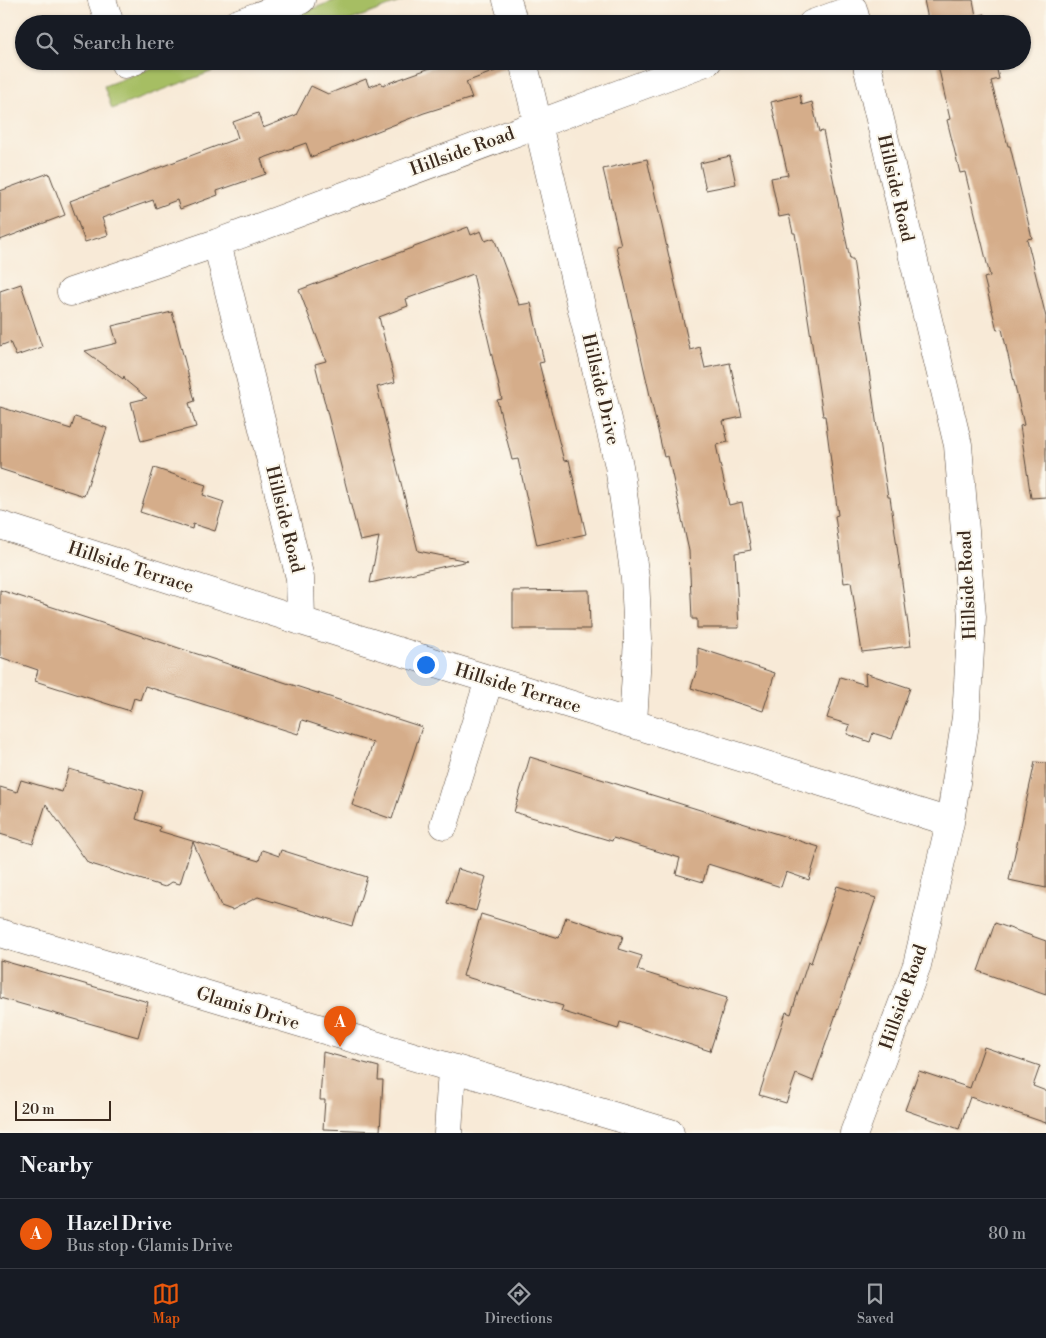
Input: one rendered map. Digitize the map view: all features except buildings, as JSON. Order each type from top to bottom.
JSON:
[{"type":"street","points":[[102,0],[107,15]]},
{"type":"street","points":[[260,15],[301,0]]},
{"type":"street","points":[[508,0],[512,15]]},
{"type":"street","points":[[837,15],[853,9],[855,15]]},
{"type":"street","name":"Hillside Drive","points":[[525,70],[619,466],[635,578],[638,639],[633,723]]},
{"type":"street","name":"Hillside Road","points":[[71,292],[217,243],[683,70]]},
{"type":"street","name":"Hillside Road","points":[[854,1133],[917,965],[950,822],[966,717],[972,617],[958,445],[868,70]]},
{"type":"street","name":"Hillside Road","points":[[217,243],[300,578],[301,621]]},
{"type":"street","name":"Hillside Terrace","points":[[0,525],[489,680],[950,822]]},
{"type":"street","points":[[444,825],[489,680]]},
{"type":"street","name":"Glamis Drive","points":[[0,933],[670,1133]]},
{"type":"street","points":[[448,1133],[452,1069]]},
{"type":"green space","points":[[336,0],[405,0],[365,15],[295,15]]},
{"type":"green space","points":[[146,70],[216,70],[112,109],[104,86]]},
{"type":"place","name":"Hazel Drive","points":[[340,1047]]}]
